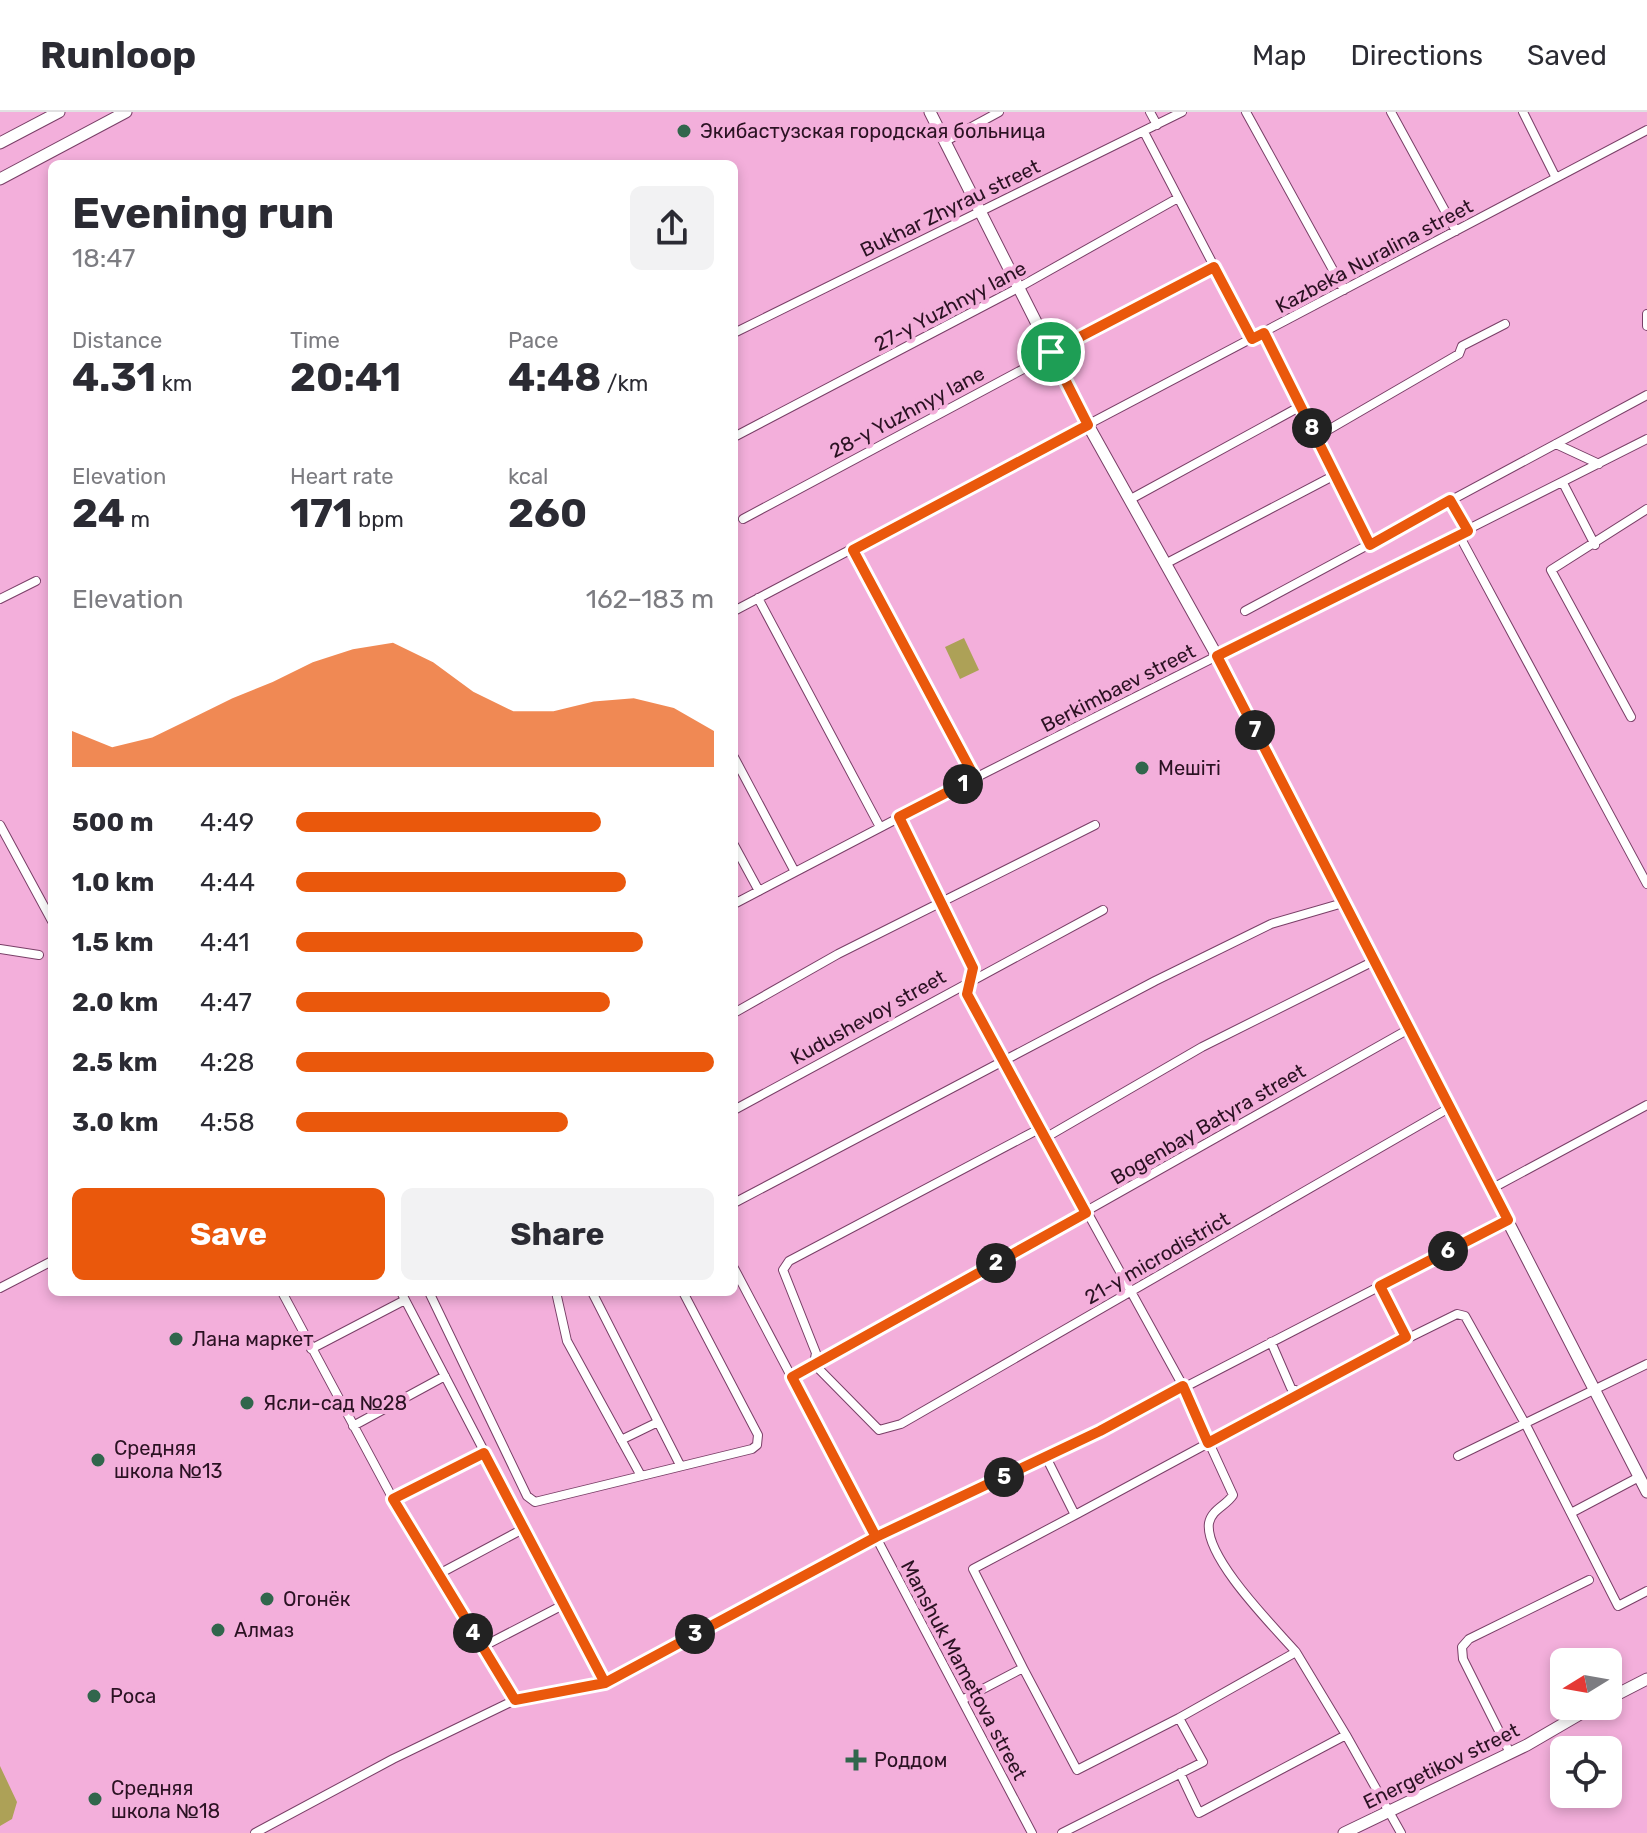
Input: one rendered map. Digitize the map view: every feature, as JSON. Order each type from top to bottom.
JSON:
[{"type":"main road","points":[[0,143],[59,112]]},
{"type":"main road","points":[[0,179],[126,112]]},
{"type":"main road","points":[[930,112],[1088,425],[1217,656],[1647,1490]]},
{"type":"main road","points":[[1622,1692],[1647,1679]]},
{"type":"main road","name":"Energetikov street","points":[[1344,1833],[1510,1753],[1569,1720]]},
{"type":"street","points":[[944,142],[999,112]]},
{"type":"street","points":[[1150,112],[1157,125]]},
{"type":"street","name":"Bukhar Zhyrau street","points":[[738,331],[1182,112]]},
{"type":"street","points":[[1246,112],[1344,290]]},
{"type":"street","points":[[1391,112],[1456,231]]},
{"type":"street","points":[[1523,112],[1556,178]]},
{"type":"street","name":"Kazbeka Nuralina street","points":[[738,609],[1647,130]]},
{"type":"street","points":[[1144,132],[1252,339]]},
{"type":"street","name":"27-y Yuzhnyy lane","points":[[738,435],[1018,288],[1178,198]]},
{"type":"street","name":"28-y Yuzhnyy lane","points":[[743,519],[1214,267]]},
{"type":"street","points":[[1647,314],[1647,326]]},
{"type":"street","points":[[1316,437],[1459,354],[1462,346],[1505,324]]},
{"type":"street","points":[[1264,333],[1370,545]]},
{"type":"street","points":[[1245,611],[1647,395]]},
{"type":"street","points":[[1129,500],[1301,406]]},
{"type":"street","name":"Berkimbaev street","points":[[738,902],[975,778],[1647,439]]},
{"type":"street","points":[[1556,444],[1599,464]]},
{"type":"street","points":[[1165,564],[1335,475]]},
{"type":"street","points":[[1563,483],[1595,545]]},
{"type":"street","points":[[1450,500],[1463,533],[1647,884]]},
{"type":"street","points":[[1631,717],[1551,570],[1595,545],[1647,509]]},
{"type":"street","points":[[853,550],[975,778]]},
{"type":"street","points":[[0,599],[36,581]]},
{"type":"street","points":[[758,598],[880,827]]},
{"type":"street","points":[[738,765],[795,872]]},
{"type":"street","points":[[899,817],[973,968],[967,994],[1183,1386],[1233,1495],[1209,1521],[1209,1543],[1239,1588],[1296,1652],[1401,1833]]},
{"type":"street","points":[[0,825],[48,914]]},
{"type":"street","points":[[738,1011],[838,954],[1095,825]]},
{"type":"street","points":[[738,852],[759,891]]},
{"type":"street","points":[[738,1201],[1002,1058],[1271,924],[1343,903]]},
{"type":"street","name":"Kudushevoy street","points":[[738,1108],[1103,910]]},
{"type":"street","points":[[0,949],[39,955]]},
{"type":"street","points":[[1045,1138],[1202,1047],[1374,961]]},
{"type":"street","name":"Bogenbay Batyra street","points":[[792,1377],[1409,1029]]},
{"type":"street","points":[[1491,1189],[1647,1105]]},
{"type":"street","name":"21-y microdistrict","points":[[814,1364],[879,1430],[901,1424],[1449,1108]]},
{"type":"street","points":[[814,1364],[816,1353],[805,1319],[785,1282],[783,1270],[789,1261],[1039,1129]]},
{"type":"street","points":[[255,1833],[393,1759],[515,1700],[605,1683],[876,1537],[1046,1457],[1508,1220]]},
{"type":"street","points":[[0,1288],[48,1263]]},
{"type":"street","name":"Manshuk Mametova street","points":[[738,1276],[1032,1833]]},
{"type":"street","points":[[1380,1286],[1406,1337]]},
{"type":"street","points":[[284,1296],[393,1499],[515,1700]]},
{"type":"street","points":[[311,1349],[403,1296],[605,1683]]},
{"type":"street","points":[[431,1296],[530,1501],[752,1449],[757,1445],[758,1435],[685,1296]]},
{"type":"street","points":[[557,1296],[567,1341],[640,1474]]},
{"type":"street","points":[[594,1296],[680,1465]]},
{"type":"street","points":[[1296,1652],[1179,1718],[1077,1770],[973,1569],[1406,1337],[1457,1314],[1465,1316],[1526,1424],[1618,1606],[1647,1591]]},
{"type":"street","points":[[1271,1342],[1291,1388],[1306,1391]]},
{"type":"street","points":[[1458,1456],[1647,1364]]},
{"type":"street","points":[[353,1426],[445,1376]]},
{"type":"street","points":[[621,1440],[658,1422]]},
{"type":"street","points":[[393,1499],[484,1453]]},
{"type":"street","points":[[1046,1457],[1075,1515]]},
{"type":"street","points":[[1571,1513],[1639,1477]]},
{"type":"street","points":[[437,1575],[523,1529]]},
{"type":"street","points":[[1510,1753],[1463,1659],[1462,1647],[1469,1639],[1589,1580]]},
{"type":"street","points":[[482,1647],[563,1605]]},
{"type":"street","points":[[962,1700],[1023,1668]]},
{"type":"street","points":[[1062,1833],[1203,1762],[1179,1718]]},
{"type":"street","points":[[1180,1773],[1199,1813],[1346,1735]]},
{"type":"shaded area","points":[[964,638],[979,670],[960,679],[945,647]]},
{"type":"shaded area","points":[[0,1766],[17,1802],[12,1819],[0,1826]]},
{"type":"place","name":"Экибастузская городская больница","points":[[684,131]]},
{"type":"place","name":"Мешіті","points":[[1142,768]]},
{"type":"place","name":"Лана маркет","points":[[176,1339]]},
{"type":"place","name":"Ясли-сад №28","points":[[247,1403]]},
{"type":"place","name":"Средняя школа №13","points":[[98,1460]]},
{"type":"place","name":"Огонёк","points":[[267,1599]]},
{"type":"place","name":"Алмаз","points":[[218,1630]]},
{"type":"place","name":"Роса","points":[[94,1696]]},
{"type":"place","name":"Роддом","points":[[856,1760]]},
{"type":"place","name":"Средняя школа №18","points":[[95,1799]]},
{"type":"route","points":[[1051,352],[1088,425],[853,550],[975,778],[899,817],[973,968],[967,994],[1086,1213],[792,1377],[876,1537],[605,1683],[484,1453],[393,1499],[515,1700],[605,1683],[786,1585],[876,1537],[1100,1431],[1183,1386],[1208,1443],[1406,1337],[1380,1286],[1508,1220],[1217,656],[1468,531],[1450,500],[1370,545],[1264,333],[1252,339],[1214,267],[1051,352]]}]
